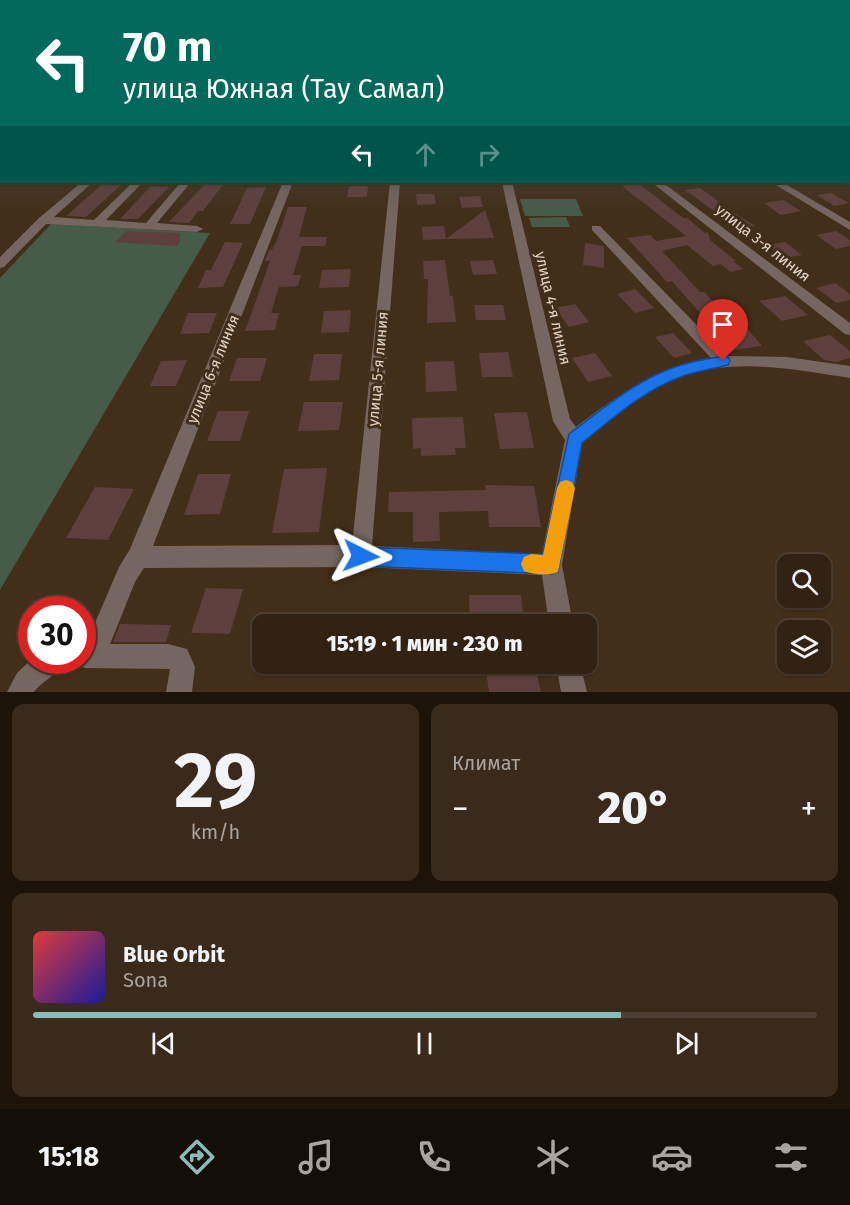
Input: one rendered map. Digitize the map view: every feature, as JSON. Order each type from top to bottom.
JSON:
[{"type":"street","points":[[0,264],[43,220],[87,183]]},
{"type":"street","points":[[98,223],[137,183]]},
{"type":"street","points":[[149,226],[185,183]]},
{"type":"street","name":"улица 6-я линия","points":[[96,639],[138,557],[288,183]]},
{"type":"street","name":"улица 5-я линия","points":[[361,556],[395,183]]},
{"type":"street","name":"улица 4-я линия","points":[[507,183],[562,421],[574,439]]},
{"type":"street","name":"улица 3-я линия","points":[[657,183],[850,330]]},
{"type":"street","points":[[778,183],[850,226]]},
{"type":"street","points":[[43,220],[197,229]]},
{"type":"street","points":[[596,228],[723,361]]},
{"type":"street","points":[[559,614],[551,565],[574,439],[628,398],[654,382],[681,371],[723,361],[817,366],[850,372]]},
{"type":"street","points":[[138,557],[361,556],[551,565]]},
{"type":"street","points":[[96,656],[178,658],[183,667],[179,692]]},
{"type":"street","points":[[20,692],[24,683],[33,674]]},
{"type":"street","points":[[570,674],[574,692]]},
{"type":"green space","points":[[520,199],[576,199],[583,216],[525,216]]},
{"type":"green space","points":[[566,217],[570,227],[532,227],[529,218]]},
{"type":"green space","points":[[51,224],[210,233],[0,590],[0,278]]},
{"type":"building","points":[[104,183],[123,183],[86,217],[66,216]]},
{"type":"building","points":[[206,183],[224,183],[203,211],[198,211],[189,223],[169,222]]},
{"type":"building","points":[[638,183],[683,218],[687,218],[705,233],[708,232],[710,240],[743,269],[731,272],[720,264],[713,266],[687,245],[662,251],[700,292],[704,292],[720,309],[700,313],[672,281],[667,282],[627,238],[650,235],[656,241],[686,236],[622,186]]},
{"type":"building","points":[[151,186],[169,187],[138,219],[120,219]]},
{"type":"building","points":[[349,186],[368,186],[367,197],[347,197]]},
{"type":"building","points":[[266,187],[250,224],[230,224],[247,188]]},
{"type":"building","points":[[700,188],[755,226],[739,229],[685,190]]},
{"type":"building","points":[[831,193],[849,203],[834,206],[817,195]]},
{"type":"building","points":[[416,194],[434,194],[436,204],[417,205]]},
{"type":"building","points":[[480,196],[483,207],[462,208],[459,197]]},
{"type":"building","points":[[783,200],[801,211],[781,215],[764,203]]},
{"type":"building","points":[[288,207],[307,207],[299,237],[327,237],[325,246],[302,246],[293,275],[301,275],[298,286],[279,287],[271,313],[279,313],[275,330],[245,331],[270,261],[265,261],[269,250],[272,250],[277,240]]},
{"type":"building","points":[[485,210],[494,238],[446,239]]},
{"type":"building","points":[[444,226],[446,239],[423,240],[422,227]]},
{"type":"building","points":[[126,231],[180,233],[180,242],[177,246],[115,242]]},
{"type":"building","points":[[836,231],[850,240],[850,246],[836,249],[816,235]]},
{"type":"building","points":[[225,242],[243,243],[223,287],[198,288],[206,270],[211,270]]},
{"type":"building","points":[[785,242],[802,255],[784,258],[767,245]]},
{"type":"building","points":[[585,243],[604,246],[604,268],[583,265]]},
{"type":"building","points":[[445,260],[456,322],[427,323],[428,279],[424,279],[423,261]]},
{"type":"building","points":[[493,260],[497,274],[473,275],[470,261]]},
{"type":"building","points":[[351,269],[349,287],[319,288],[322,270]]},
{"type":"building","points":[[835,283],[850,294],[850,300],[837,303],[816,288]]},
{"type":"building","points":[[635,289],[654,308],[635,313],[617,294]]},
{"type":"building","points":[[785,296],[808,315],[782,321],[759,301]]},
{"type":"building","points":[[575,304],[589,322],[569,327],[555,308]]},
{"type":"building","points":[[474,305],[503,305],[506,320],[476,320]]},
{"type":"building","points":[[351,310],[349,332],[321,333],[324,311]]},
{"type":"building","points":[[188,313],[217,313],[209,333],[180,334]]},
{"type":"building","points":[[745,326],[762,346],[732,350],[716,330]]},
{"type":"building","points":[[673,333],[692,353],[674,358],[655,337]]},
{"type":"building","points":[[830,335],[850,351],[850,358],[836,362],[824,360],[803,341]]},
{"type":"building","points":[[508,352],[513,377],[482,377],[479,353]]},
{"type":"building","points":[[595,353],[612,376],[588,382],[572,358]]},
{"type":"building","points":[[314,354],[342,354],[339,380],[309,381]]},
{"type":"building","points":[[237,358],[267,358],[260,381],[229,381]]},
{"type":"building","points":[[187,360],[176,386],[150,386],[161,361]]},
{"type":"building","points":[[454,361],[457,391],[426,392],[425,362]]},
{"type":"building","points":[[304,402],[343,402],[339,430],[298,431]]},
{"type":"building","points":[[218,411],[249,411],[240,441],[207,441]]},
{"type":"building","points":[[527,412],[534,448],[500,449],[494,413]]},
{"type":"building","points":[[463,417],[466,448],[455,448],[456,455],[421,456],[421,448],[413,449],[412,418]]},
{"type":"building","points":[[327,468],[319,532],[272,533],[284,469]]},
{"type":"building","points":[[198,474],[231,474],[220,514],[184,515]]},
{"type":"building","points":[[485,485],[534,486],[541,527],[489,527],[488,511],[439,512],[440,541],[413,542],[413,512],[388,512],[389,492],[486,490]]},
{"type":"building","points":[[95,487],[134,489],[108,540],[66,538]]},
{"type":"building","points":[[206,588],[243,589],[230,634],[191,633]]},
{"type":"building","points":[[469,595],[521,595],[523,614],[470,614]]},
{"type":"building","points":[[120,624],[171,625],[166,642],[113,642]]},
{"type":"building","points":[[486,674],[537,674],[541,692],[489,692]]},
{"type":"slow traffic","points":[[531,564],[551,565],[566,488]]},
{"type":"route","points":[[361,556],[551,565],[574,439],[628,398],[654,382],[703,364],[723,361]]}]
